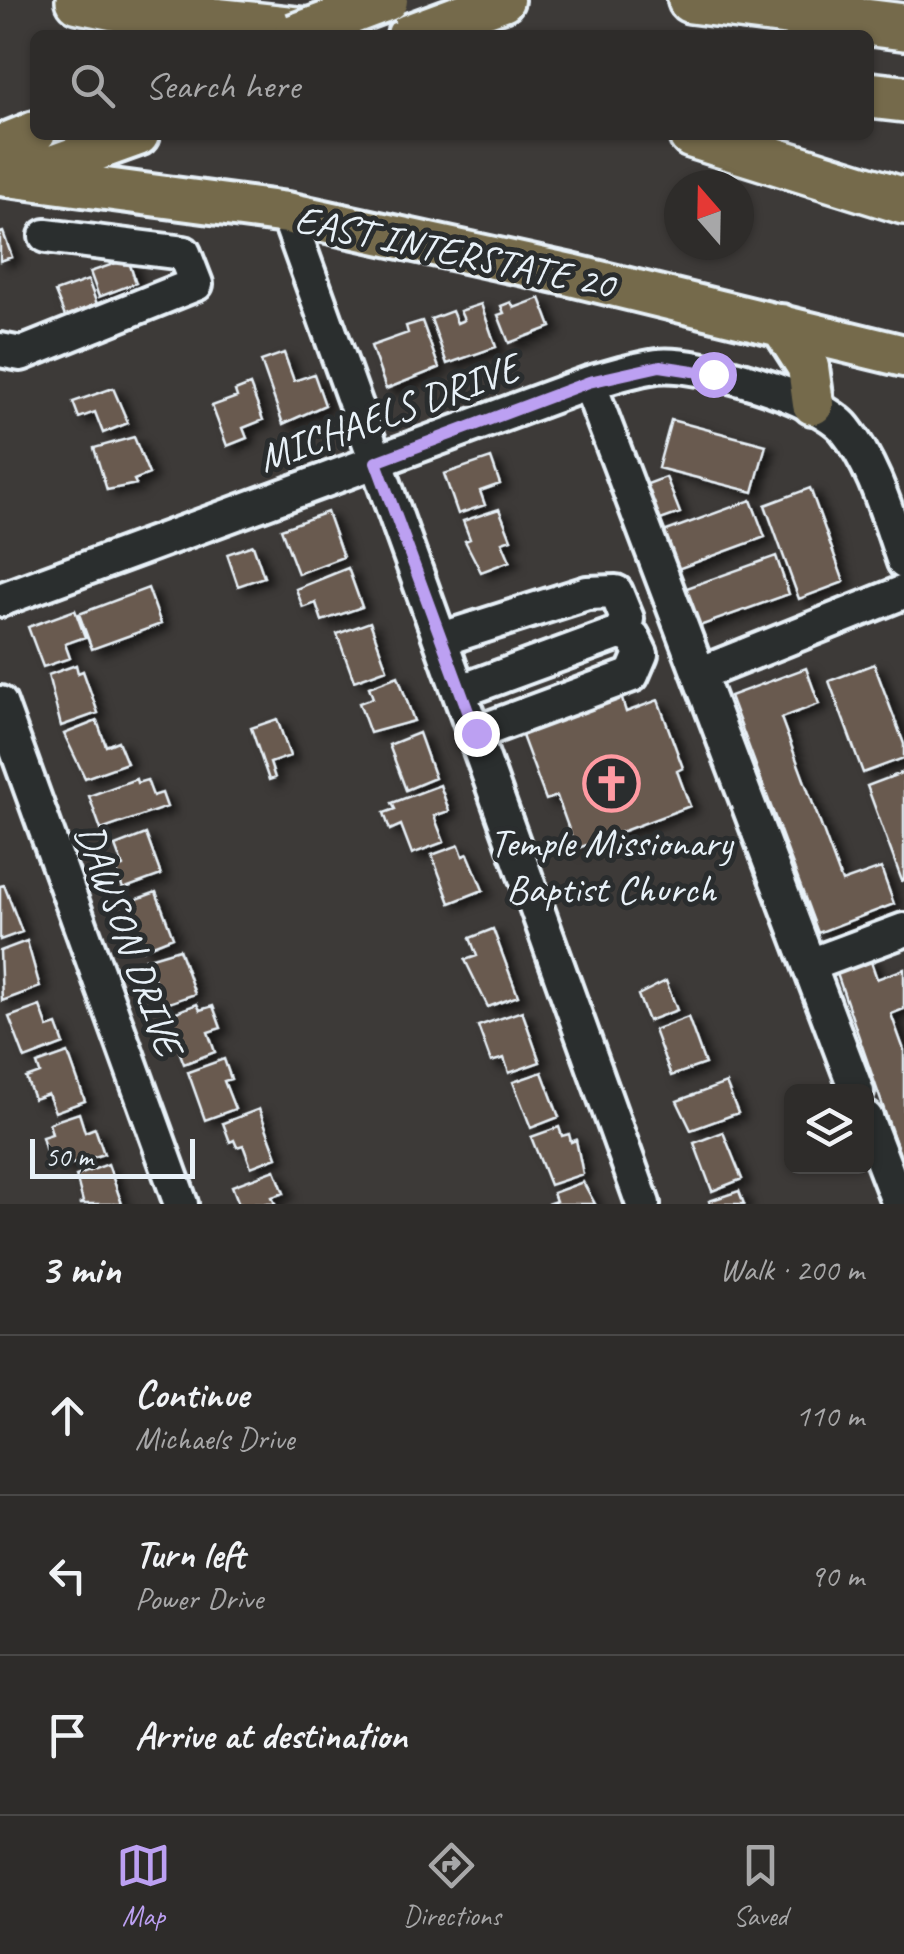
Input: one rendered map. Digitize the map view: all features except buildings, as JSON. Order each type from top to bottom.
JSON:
[{"type":"highway","points":[[79,0],[220,30]]},
{"type":"highway","points":[[691,0],[904,26]]},
{"type":"highway","points":[[148,14],[295,30]]},
{"type":"highway","points":[[874,95],[904,99]]},
{"type":"highway","points":[[708,140],[904,201]]},
{"type":"main road","points":[[307,30],[388,0]]},
{"type":"main road","points":[[422,30],[503,0]]},
{"type":"main road","points":[[5,171],[30,138]]},
{"type":"main road","points":[[5,171],[120,140]]},
{"type":"main road","name":"EAST INTERSTATE 20","points":[[5,171],[286,213],[904,356]]},
{"type":"main road","points":[[781,325],[808,367],[813,404]]},
{"type":"main road","points":[[813,404],[823,378],[837,360],[861,345]]},
{"type":"street","points":[[286,213],[643,1204]]},
{"type":"street","points":[[0,350],[21,354],[196,284],[184,253],[46,236]]},
{"type":"street","name":"MICHAELS DRIVE","points":[[0,600],[589,382],[660,366],[713,374],[813,404]]},
{"type":"street","points":[[589,382],[854,1084]]},
{"type":"street","points":[[813,404],[842,426],[868,464],[904,562]]},
{"type":"street","points":[[442,639],[588,593],[616,592],[627,619],[619,633],[461,692]]},
{"type":"street","points":[[698,674],[904,592]]},
{"type":"street","points":[[476,733],[632,675],[641,654],[633,638],[619,633]]},
{"type":"street","name":"DAWSON DRIVE","points":[[0,703],[181,1204]]},
{"type":"street","points":[[810,965],[904,930]]},
{"type":"street","points":[[874,1139],[899,1204]]},
{"type":"place","name":"Temple Missionary Baptist Church","points":[[611,783]]},
{"type":"route","points":[[476,733],[376,462],[589,382],[660,366],[713,374]]}]
